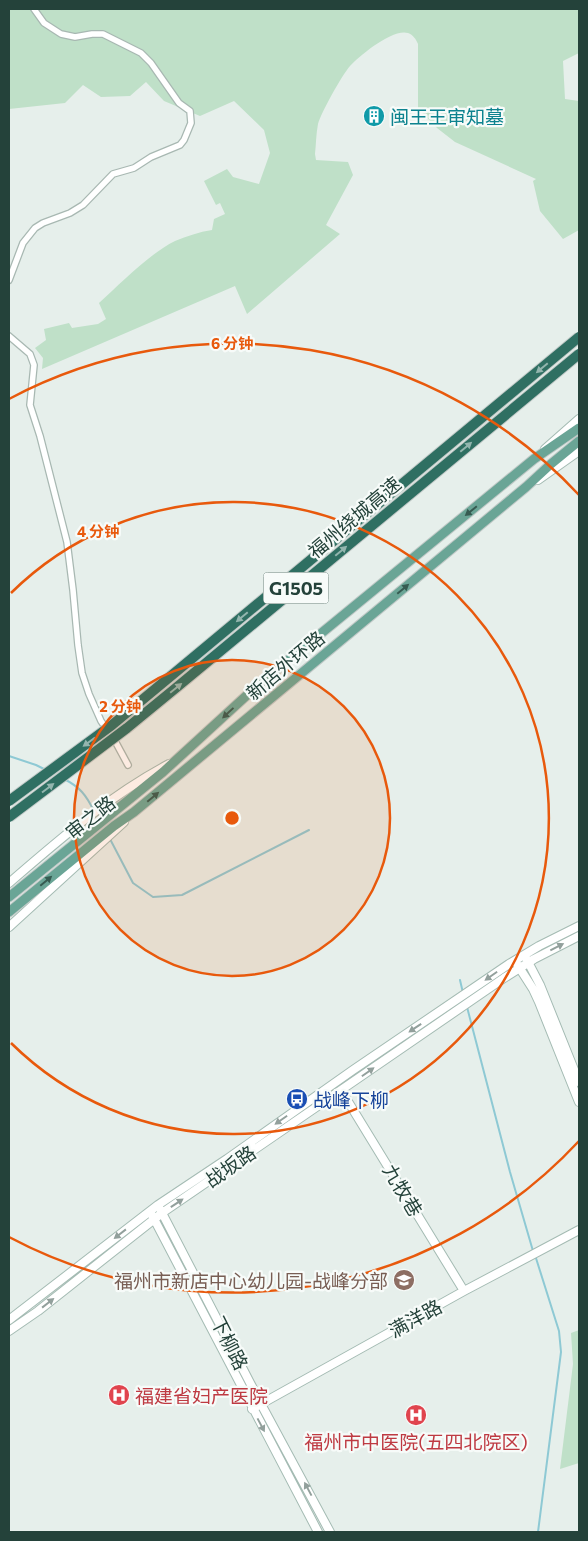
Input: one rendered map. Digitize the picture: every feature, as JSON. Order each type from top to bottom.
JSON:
[{"type":"highway","name":"福州绕城高速","points":[[9,801],[112,725],[579,337]]},
{"type":"highway","name":"福州绕城高速","points":[[9,818],[178,687],[579,354]]},
{"type":"main road","points":[[534,459],[579,419]]},
{"type":"main road","name":"新店外环路","points":[[9,897],[163,772],[258,686],[360,601],[534,459],[579,428]]},
{"type":"main road","name":"新店外环路","points":[[9,912],[115,828],[526,488],[579,441]]},
{"type":"main road","points":[[526,488],[579,451]]},
{"type":"main road","name":"审之路","points":[[9,884],[102,806],[148,775],[178,759]]},
{"type":"main road","name":"审之路","points":[[9,927],[115,828]]},
{"type":"main road","points":[[579,926],[515,960],[539,1002],[579,1102]]},
{"type":"main road","points":[[520,968],[579,936]]},
{"type":"main road","points":[[524,955],[540,985],[579,1082]]},
{"type":"main road","name":"战坂路","points":[[9,1320],[158,1205],[515,960]]},
{"type":"main road","name":"战坂路","points":[[9,1331],[38,1311],[162,1213],[520,968]]},
{"type":"main road","name":"九牧巷","points":[[342,1090],[464,1291]]},
{"type":"main road","name":"下柳路","points":[[158,1205],[330,1532]]},
{"type":"main road","name":"下柳路","points":[[149,1212],[318,1532]]},
{"type":"main road","name":"满洋路","points":[[252,1409],[464,1291],[579,1230]]},
{"type":"street","points":[[9,280],[23,243],[35,228],[42,222],[70,213],[83,205],[113,174],[134,168],[151,157],[180,145],[191,123],[190,111],[179,103],[145,56],[103,34],[74,37],[61,34],[47,26],[34,9]]},
{"type":"street","points":[[9,336],[30,354],[34,365],[30,406],[45,456],[68,548],[82,673],[100,721],[115,741],[128,765]]},
{"type":"green space","points":[[9,9],[579,9],[579,53],[563,61],[565,99],[579,101],[579,230],[563,239],[540,211],[533,181],[536,179],[455,142],[437,128],[418,108],[418,44],[408,33],[394,35],[377,44],[350,66],[332,94],[318,124],[316,160],[348,162],[353,175],[326,225],[340,234],[247,314],[235,286],[42,369],[43,358],[35,348],[46,340],[44,329],[69,323],[72,328],[98,324],[106,319],[99,303],[136,269],[155,253],[175,241],[193,234],[212,230],[214,219],[225,214],[220,203],[216,205],[204,181],[227,169],[233,177],[259,184],[270,153],[264,130],[234,101],[200,116],[164,101],[146,82],[130,96],[101,97],[83,85],[65,103],[9,109]]},
{"type":"green space","points":[[579,1330],[579,1463],[560,1469],[573,1364],[571,1333]]},
{"type":"waterway","points":[[9,756],[46,770]]},
{"type":"waterway","points":[[64,779],[82,792],[94,811]]},
{"type":"waterway","points":[[110,839],[133,883],[153,897],[182,895],[309,830]]},
{"type":"waterway","points":[[460,980],[463,993]]},
{"type":"waterway","points":[[467,1007],[510,1172],[533,1251]]},
{"type":"waterway","points":[[535,1255],[559,1331],[561,1352],[538,1532]]},
{"type":"place","name":"闽王王审知墓","points":[[374,116]]},
{"type":"place","name":"战峰下柳","points":[[297,1099]]},
{"type":"place","name":"福州市新店中心幼儿园-战峰分部","points":[[404,1280]]},
{"type":"place","name":"福建省妇产医院","points":[[119,1395]]},
{"type":"place","name":"福州市中医院(五四北院区)","points":[[416,1415]]}]
